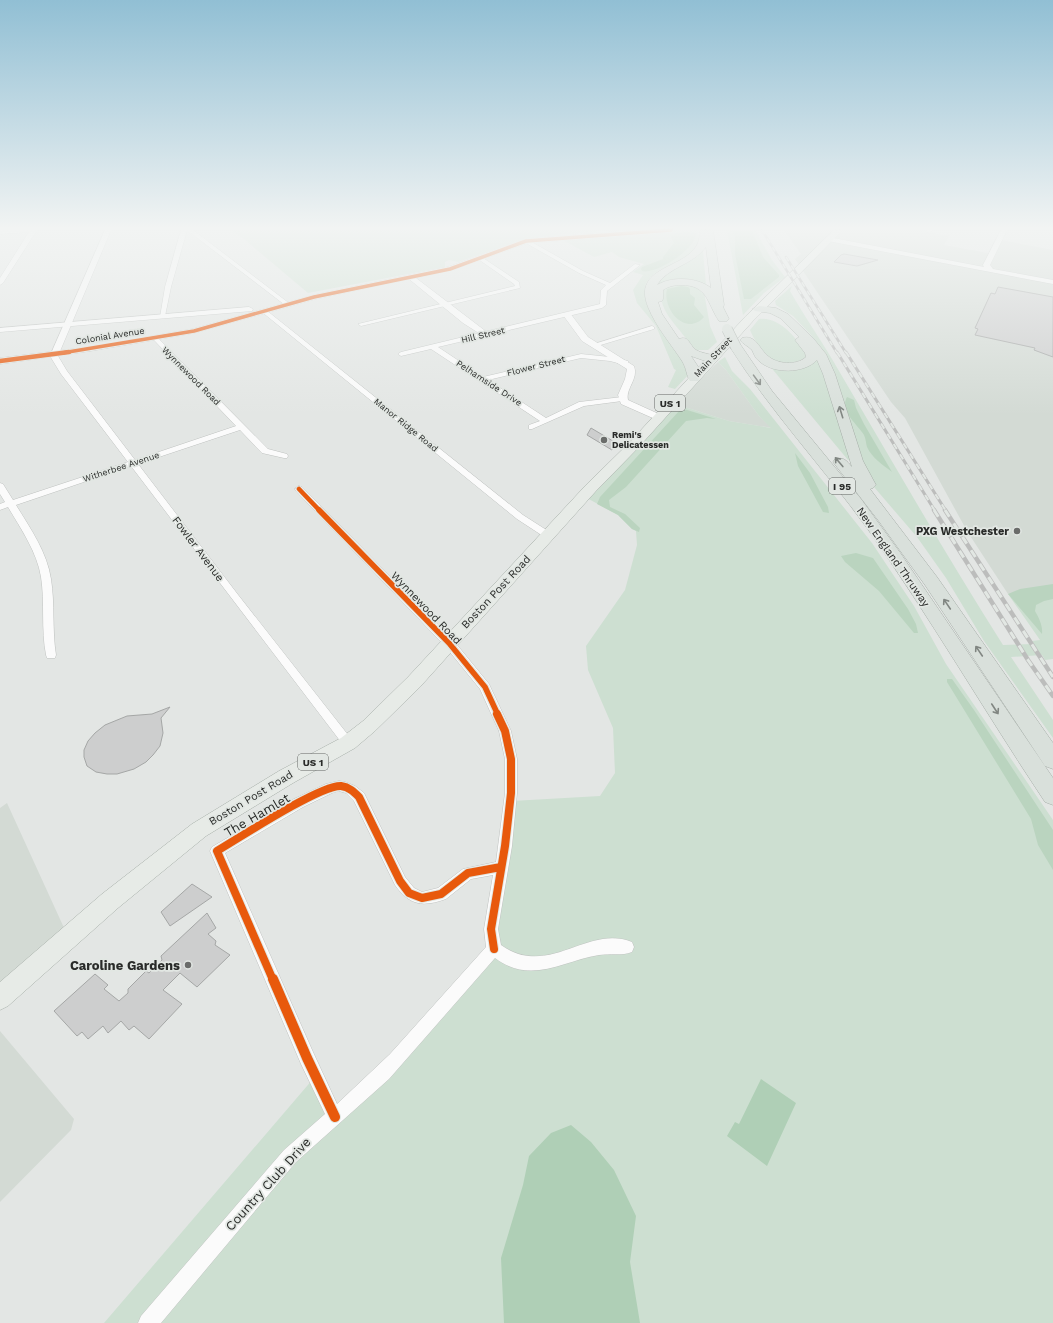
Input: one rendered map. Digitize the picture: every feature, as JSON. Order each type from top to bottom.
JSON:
[{"type":"highway","points":[[650,292],[651,300],[655,311],[688,356],[710,361]]},
{"type":"highway","points":[[657,292],[660,305],[693,368],[694,378]]},
{"type":"highway","points":[[709,292],[725,324]]},
{"type":"highway","name":"New England Thruway","points":[[716,292],[725,324],[767,392],[872,524],[1053,796]]},
{"type":"highway","points":[[771,296],[771,301],[774,306],[789,317],[814,346],[825,362],[856,461],[863,475],[931,581]]},
{"type":"highway","points":[[683,348],[702,352],[714,351],[737,343],[755,348],[764,359],[772,363],[794,366],[807,363],[812,358],[811,352],[782,321],[759,308]]},
{"type":"highway","points":[[759,308],[769,309],[780,313],[802,333]]},
{"type":"highway","points":[[749,319],[767,316],[782,321]]},
{"type":"highway","name":"New England Thruway","points":[[736,320],[737,343],[768,376],[868,497],[931,581],[1053,760]]},
{"type":"main road","name":"Main Street","points":[[591,488],[710,361],[737,343],[749,319],[775,292]]},
{"type":"main road","name":"Boston Post Road","points":[[0,998],[110,901],[198,830],[286,777],[348,743],[369,726],[414,682],[591,488]]},
{"type":"street","points":[[56,353],[82,292]]},
{"type":"street","points":[[162,316],[167,292]]},
{"type":"street","points":[[271,292],[287,304]]},
{"type":"street","name":"Colonial Avenue","points":[[0,361],[194,331],[274,307],[341,292]]},
{"type":"street","points":[[429,292],[485,335]]},
{"type":"street","points":[[361,324],[502,292]]},
{"type":"street","name":"Hill Street","points":[[401,354],[485,335],[603,305],[604,292]]},
{"type":"street","points":[[0,330],[274,307]]},
{"type":"street","name":"Manor Ridge Road","points":[[264,311],[520,517],[546,534],[550,534]]},
{"type":"street","points":[[567,315],[585,339],[626,363],[631,368],[632,372],[622,395],[622,399]]},
{"type":"street","name":"Flower Street","points":[[484,379],[560,360],[598,354],[598,348],[652,328]]},
{"type":"street","name":"Wynnewood Road","points":[[155,338],[265,451],[284,456]]},
{"type":"street","name":"Pelhamside Drive","points":[[433,347],[484,379],[544,420]]},
{"type":"street","name":"Fowler Avenue","points":[[56,353],[54,356],[64,372],[235,598],[348,743]]},
{"type":"street","name":"Flower Street","points":[[590,356],[626,363]]},
{"type":"street","points":[[532,427],[544,420],[582,404],[622,399],[628,404],[658,417]]},
{"type":"street","name":"Witherbee Avenue","points":[[5,505],[241,427]]},
{"type":"street","points":[[0,486],[5,505],[37,550],[44,567],[47,594],[48,640],[51,655]]},
{"type":"street","name":"Wynnewood Road","points":[[299,489],[448,643],[485,687],[505,731],[511,759],[511,793],[491,929],[494,949]]},
{"type":"street","name":"The Hamlet","points":[[335,1118],[307,1058],[217,851],[318,793],[337,786],[348,787],[360,797],[400,881],[409,893],[422,898],[441,894],[468,873],[501,867]]},
{"type":"street","points":[[494,949],[509,959],[529,965],[535,965],[604,946],[627,947]]},
{"type":"street","name":"Country Club Drive","points":[[148,1323],[290,1156],[315,1133],[335,1118],[396,1061],[472,971],[494,949]]},
{"type":"shaded area","points":[[634,292],[645,292],[652,315],[691,372],[675,389],[668,387],[676,370],[674,369],[656,326],[637,303]]},
{"type":"shaded area","points":[[661,292],[704,292],[710,326],[717,342],[708,350],[696,350],[691,346],[671,320],[663,306]]},
{"type":"shaded area","points":[[667,292],[690,292],[690,294],[695,298],[694,305],[704,317],[697,322],[690,324],[683,322],[672,312],[666,297]]},
{"type":"shaded area","points":[[739,292],[766,292],[764,293],[743,315]]},
{"type":"shaded area","points":[[743,292],[760,292],[751,299],[744,299]]},
{"type":"shaded area","points":[[785,292],[790,292],[940,543],[1003,645],[1034,644],[1032,641],[1040,640],[1008,594],[1053,599],[1053,659],[1045,660],[1042,655],[1011,657],[1053,720],[1053,738],[984,641],[946,578],[917,537],[874,487],[864,466],[826,356],[811,335],[793,316],[776,305],[775,301]]},
{"type":"shaded area","points":[[817,292],[1053,292],[1053,599],[1008,594],[967,531],[905,418],[891,402]]},
{"type":"shaded area","points":[[759,319],[774,321],[787,329],[798,341],[806,354],[805,358],[795,362],[778,362],[765,353],[754,339],[750,330]]},
{"type":"shaded area","points":[[725,357],[732,371],[750,389],[872,543],[914,606],[946,664],[1053,820],[1053,1323],[104,1323],[313,1079],[337,1123],[497,946],[496,922],[512,801],[600,796],[615,773],[613,728],[588,670],[586,646],[625,590],[637,545],[636,531],[618,515],[585,497],[675,404],[729,421],[771,428],[759,416],[726,370],[718,362]]},
{"type":"shaded area","points":[[819,359],[850,459],[848,460],[769,365],[779,367]]},
{"type":"shaded area","points":[[718,362],[726,370],[759,416],[772,428],[729,421],[675,404]]},
{"type":"shaded area","points":[[847,397],[854,400],[856,408],[864,424],[892,472],[878,461],[869,451],[864,435],[847,413],[845,402]]},
{"type":"shaded area","points":[[684,409],[716,419],[707,418],[686,421],[626,487],[609,500],[610,507],[625,514],[640,528],[639,532],[632,529],[618,515],[597,504],[600,497],[680,410]]},
{"type":"shaded area","points":[[795,453],[810,473],[828,507],[829,513],[823,512],[798,466]]},
{"type":"shaded area","points":[[856,553],[873,558],[908,609],[916,624],[918,633],[914,633],[879,591],[845,562],[841,556]]},
{"type":"shaded area","points":[[1053,584],[1053,599],[1036,605],[1035,611],[1041,625],[1042,634],[1008,594],[1020,589]]},
{"type":"shaded area","points":[[947,679],[952,679],[974,710],[1053,830],[1053,870],[1038,845],[1031,819],[947,682]]},
{"type":"shaded area","points":[[7,803],[70,941],[0,1004],[0,808]]},
{"type":"shaded area","points":[[0,1031],[74,1119],[71,1130],[0,1202]]},
{"type":"shaded area","points":[[761,1079],[796,1103],[767,1166],[727,1136],[735,1122],[739,1124]]},
{"type":"shaded area","points":[[571,1125],[591,1142],[614,1170],[636,1216],[630,1262],[640,1323],[504,1323],[501,1258],[523,1185],[529,1156],[551,1133]]},
{"type":"building","points":[[996,292],[1024,292],[1053,297],[1053,357],[1034,350],[1035,348],[975,335],[978,329],[975,328],[991,293],[995,294]]},
{"type":"building","name":"Remi's Delicatessen","points":[[591,428],[618,444],[612,450],[587,435]]},
{"type":"building","points":[[170,707],[161,718],[163,733],[160,746],[146,762],[134,769],[117,774],[96,772],[87,766],[84,757],[84,750],[88,741],[105,725],[127,716],[152,714]]},
{"type":"building","points":[[192,884],[212,897],[170,926],[161,912]]},
{"type":"building","name":"Caroline Gardens","points":[[207,913],[216,928],[208,934],[216,941],[215,945],[230,955],[197,987],[180,973],[163,990],[182,1004],[149,1039],[134,1026],[129,1030],[121,1021],[108,1033],[103,1026],[88,1039],[82,1032],[77,1036],[54,1011],[95,974],[108,985],[104,989],[119,1001],[128,993],[128,989],[146,971],[149,973],[162,960],[161,956]]},
{"type":"railway","points":[[800,292],[837,353]]},
{"type":"railway","points":[[808,292],[846,353]]},
{"type":"railway","points":[[837,352],[935,511]]},
{"type":"railway","points":[[846,352],[946,511]]},
{"type":"railway","points":[[934,510],[1028,660],[1053,696]]},
{"type":"railway","points":[[945,510],[1053,677]]},
{"type":"cycle path","points":[[0,361],[90,349],[194,331],[314,297],[340,292]]},
{"type":"cycle path","points":[[299,489],[449,643],[485,687],[505,731],[511,759],[511,793],[505,846],[491,929],[494,949]]},
{"type":"cycle path","points":[[335,1117],[307,1058],[217,851],[316,794],[330,788],[342,786],[348,788],[359,797],[400,881],[409,893],[422,898],[441,894],[468,873],[501,867]]},
{"type":"place","name":"Remi's Delicatessen","points":[[604,440]]},
{"type":"place","name":"PXG Westchester","points":[[1017,531]]},
{"type":"place","name":"Caroline Gardens","points":[[188,965]]}]
